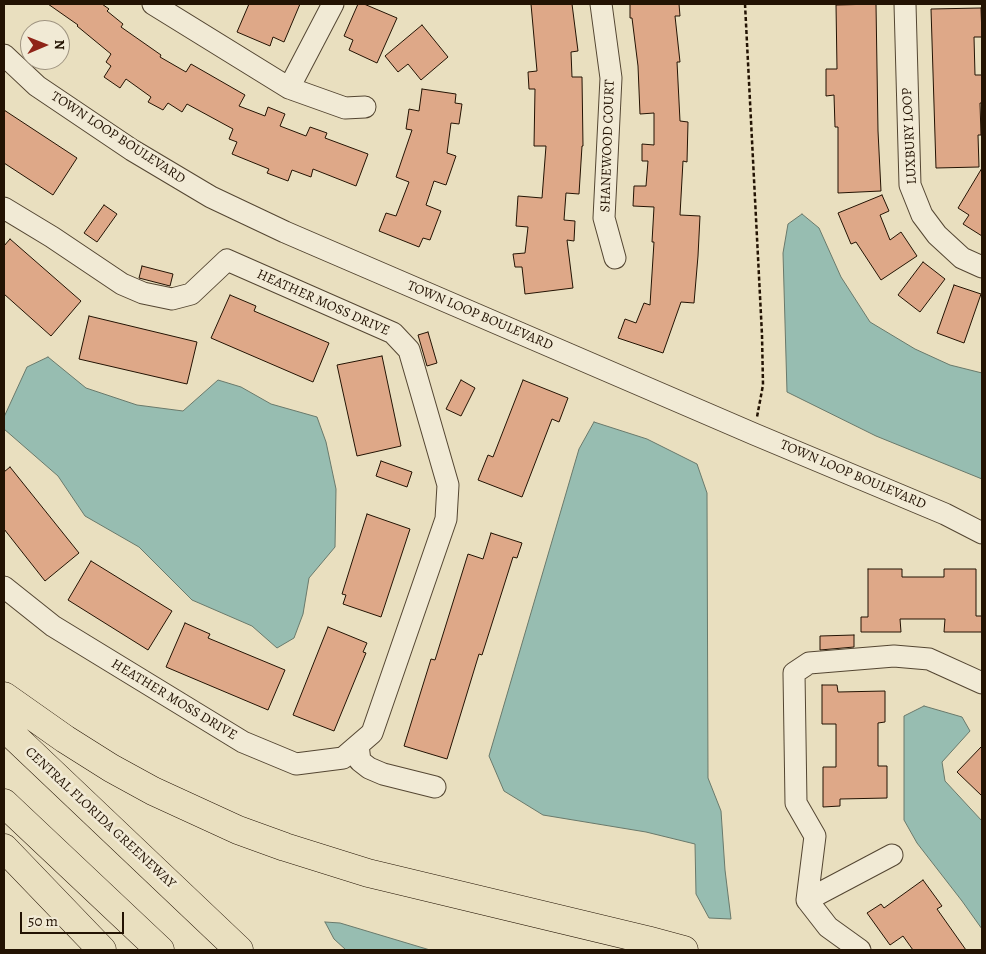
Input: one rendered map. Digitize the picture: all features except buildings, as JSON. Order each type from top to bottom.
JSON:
[{"type":"highway","points":[[4,696],[65,739],[144,786],[238,830],[284,848],[368,873],[684,950]]},
{"type":"highway","name":"CENTRAL FLORIDA GREENEWAY","points":[[4,727],[239,950]]},
{"type":"highway","points":[[4,803],[160,950]]},
{"type":"highway","points":[[4,848],[102,950]]},
{"type":"street","points":[[153,4],[289,88],[345,108],[364,107]]},
{"type":"street","points":[[289,88],[333,4]]},
{"type":"street","name":"SHANEWOOD COURT","points":[[601,4],[612,78],[604,218],[615,258]]},
{"type":"street","name":"LUXBURY LOOP","points":[[905,4],[910,185],[922,215],[937,235],[962,258],[982,267]]},
{"type":"street","name":"TOWN LOOP BOULEVARD","points":[[4,55],[37,86],[132,150],[211,197],[285,232],[945,514],[982,533]]},
{"type":"street","name":"HEATHER MOSS DRIVE","points":[[4,208],[52,237],[122,284],[143,293],[172,300],[191,294],[227,260],[393,333],[408,350],[448,485],[446,519],[372,733],[343,758],[296,764],[243,742],[53,626],[4,587]]},
{"type":"street","points":[[860,950],[828,927],[807,900],[815,836],[796,803],[794,673],[809,663],[894,656],[929,660],[981,679]]},
{"type":"street","points":[[358,745],[360,761],[369,768],[383,774],[434,787]]},
{"type":"street","points":[[807,900],[892,855]]},
{"type":"path","points":[[745,4],[762,335],[763,385],[758,412]]},
{"type":"water","points":[[802,214],[819,228],[841,277],[870,322],[915,349],[950,365],[982,373],[982,479],[876,436],[787,392],[783,253],[788,224]]},
{"type":"water","points":[[48,357],[86,388],[137,405],[183,411],[218,380],[241,387],[271,404],[317,417],[326,442],[336,489],[335,547],[309,578],[303,614],[294,638],[277,648],[252,626],[192,600],[139,547],[85,516],[58,476],[4,429],[4,417],[27,367]]},
{"type":"water","points":[[594,422],[647,439],[697,464],[707,493],[708,778],[721,811],[731,919],[709,918],[696,894],[695,844],[646,832],[543,815],[504,791],[489,756],[579,449]]},
{"type":"water","points":[[924,706],[962,717],[970,731],[942,762],[945,781],[982,821],[982,929],[917,843],[904,820],[904,716]]},
{"type":"water","points":[[325,922],[340,923],[430,950],[346,950],[334,939]]}]
